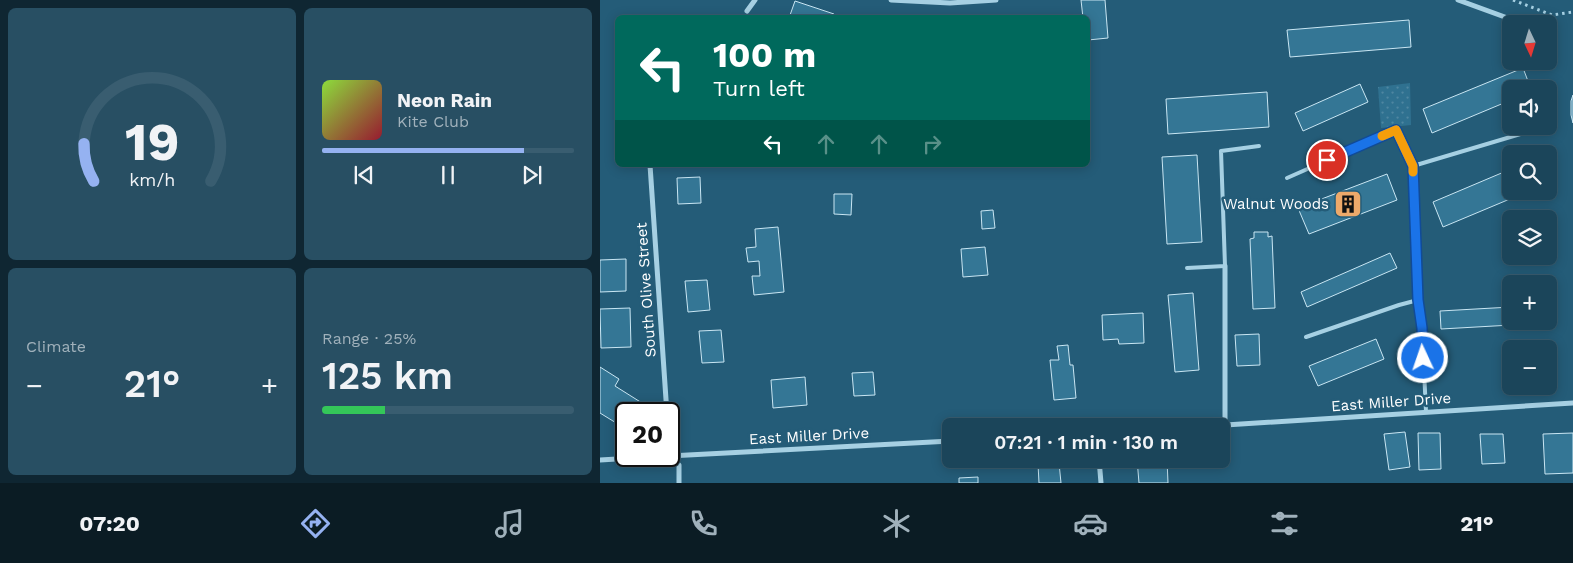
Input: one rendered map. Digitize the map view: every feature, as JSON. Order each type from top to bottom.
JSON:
[{"type":"street","points":[[747,11],[755,0]]},
{"type":"street","points":[[891,0],[950,3],[996,0]]},
{"type":"street","points":[[1458,0],[1502,16]]},
{"type":"street","name":"South Olive Street","points":[[650,167],[666,402]]},
{"type":"street","points":[[1224,418],[1225,266]]},
{"type":"street","name":"East Miller Drive","points":[[1230,425],[1573,403]]},
{"type":"street","name":"East Miller Drive","points":[[680,455],[942,441]]},
{"type":"street","name":"East Miller Drive","points":[[600,460],[615,459]]},
{"type":"street","points":[[679,467],[679,483]]},
{"type":"street","points":[[1100,468],[1101,483]]},
{"type":"lane","points":[[1287,178],[1396,130],[1413,166],[1418,300],[1422,328],[1426,412]]},
{"type":"lane","points":[[1413,166],[1517,135]]},
{"type":"lane","points":[[1187,268],[1225,266],[1221,151],[1259,146]]},
{"type":"lane","points":[[1306,337],[1418,300]]},
{"type":"path","points":[[1513,0],[1552,15],[1573,12]]},
{"type":"shaded area","points":[[1410,83],[1411,125],[1381,128],[1378,87]]},
{"type":"building","points":[[1081,0],[1105,0],[1108,38],[1090,40],[1090,15],[1083,15]]},
{"type":"building","points":[[795,1],[834,14],[834,15],[790,15]]},
{"type":"building","points":[[1409,20],[1411,47],[1290,57],[1287,30]]},
{"type":"building","points":[[1518,70],[1524,70],[1528,80],[1502,80],[1502,104],[1432,133],[1423,109]]},
{"type":"building","points":[[1360,84],[1368,102],[1303,131],[1295,113]]},
{"type":"building","points":[[1267,92],[1269,127],[1168,134],[1166,99]]},
{"type":"building","points":[[1573,95],[1573,123],[1571,101]]},
{"type":"building","points":[[1197,155],[1202,242],[1167,244],[1162,157]]},
{"type":"building","points":[[1502,173],[1502,200],[1508,200],[1443,227],[1433,202]]},
{"type":"building","name":"Walnut Woods","points":[[1387,174],[1397,200],[1309,234],[1298,208]]},
{"type":"building","points":[[700,177],[701,203],[678,204],[677,178]]},
{"type":"building","points":[[834,194],[852,194],[851,215],[834,214]]},
{"type":"building","points":[[993,210],[995,228],[982,229],[981,211]]},
{"type":"building","points":[[778,227],[784,292],[754,295],[752,276],[760,276],[759,261],[748,262],[746,248],[756,247],[755,229]]},
{"type":"building","points":[[1254,232],[1268,232],[1268,237],[1272,236],[1275,308],[1253,309],[1250,239],[1254,238]]},
{"type":"building","points":[[985,247],[988,275],[963,277],[961,249]]},
{"type":"building","points":[[1390,253],[1397,268],[1307,307],[1301,292]]},
{"type":"building","points":[[626,259],[626,291],[600,292],[600,260]]},
{"type":"building","points":[[707,280],[710,310],[688,312],[685,281]]},
{"type":"building","points":[[1193,293],[1199,370],[1175,372],[1168,295]]},
{"type":"building","points":[[630,308],[631,347],[601,348],[600,309]]},
{"type":"building","points":[[1502,308],[1502,326],[1441,329],[1440,311]]},
{"type":"building","points":[[1143,313],[1144,343],[1119,344],[1118,339],[1103,340],[1102,315]]},
{"type":"building","points":[[721,330],[724,362],[702,363],[699,331]]},
{"type":"building","points":[[1259,334],[1260,365],[1237,366],[1235,335]]},
{"type":"building","points":[[1376,339],[1384,359],[1318,386],[1309,366]]},
{"type":"building","points":[[1068,345],[1070,365],[1073,365],[1076,398],[1054,400],[1050,360],[1059,360],[1057,346]]},
{"type":"building","points":[[600,367],[619,379],[615,386],[640,402],[615,402],[615,422],[600,413]]},
{"type":"building","points":[[873,372],[875,395],[854,396],[852,373]]},
{"type":"building","points":[[805,377],[807,405],[773,408],[771,380]]},
{"type":"building","points":[[1405,432],[1410,467],[1389,470],[1384,434]]},
{"type":"building","points":[[1418,433],[1440,433],[1441,469],[1419,470]]},
{"type":"building","points":[[1573,433],[1573,473],[1545,474],[1543,434]]},
{"type":"building","points":[[1480,434],[1503,434],[1505,463],[1482,464]]},
{"type":"building","points":[[1038,468],[1060,468],[1061,483],[1039,483]]},
{"type":"building","points":[[1138,468],[1167,468],[1168,483],[1139,483]]},
{"type":"building","points":[[978,477],[978,483],[959,483],[959,478]]},
{"type":"slow traffic","points":[[1382,136],[1396,130],[1413,166],[1413,172]]},
{"type":"place","name":"Walnut Woods","points":[[1348,204]]},
{"type":"route","points":[[1327,160],[1396,130],[1413,166],[1418,300],[1422,328],[1423,358]]}]
